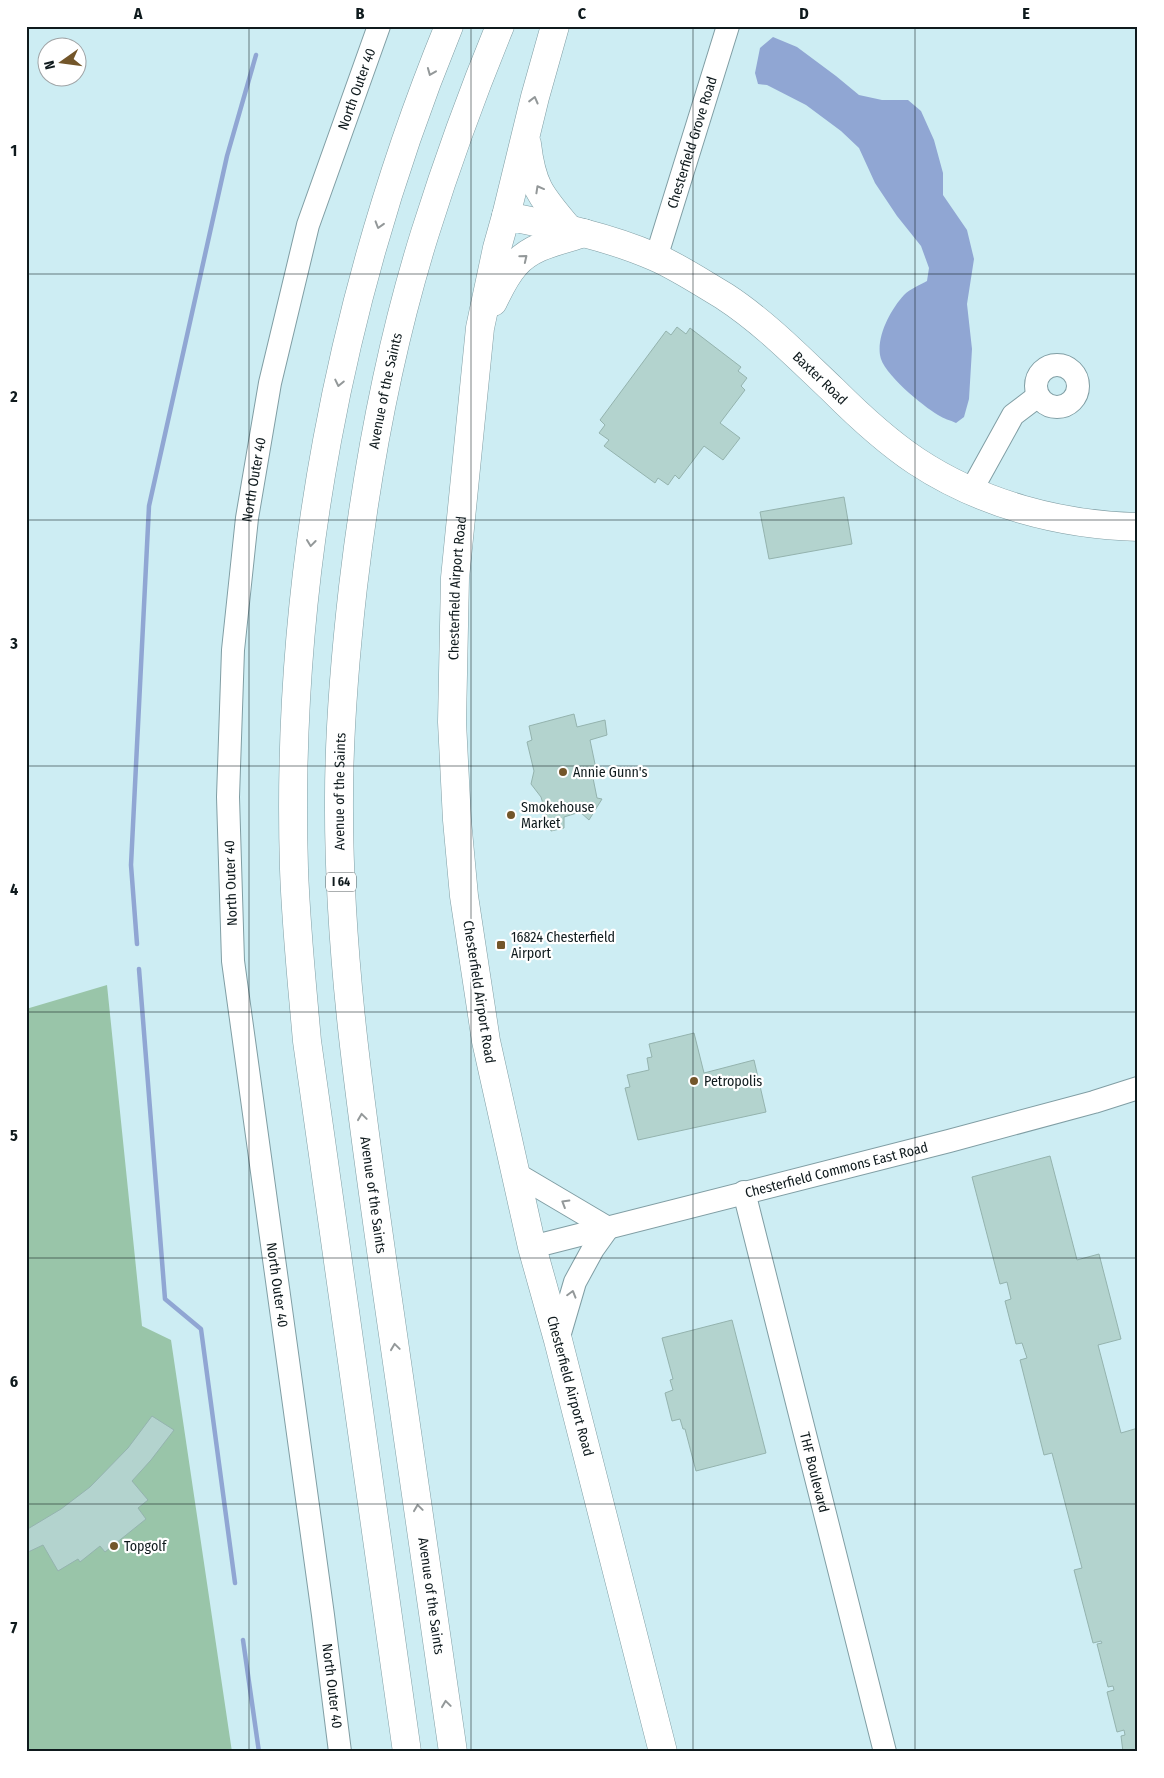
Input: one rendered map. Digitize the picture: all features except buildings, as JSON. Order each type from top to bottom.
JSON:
[{"type":"main road","points":[[407,1752],[307,1041],[294,868],[296,696],[313,526],[342,366],[373,246],[407,135],[449,26]]},
{"type":"main road","name":"Avenue of the Saints","points":[[453,1752],[365,1137],[352,1030],[342,915],[339,801],[340,745],[344,669],[362,516],[394,348],[441,182],[500,26]]},
{"type":"main road","name":"Chesterfield Airport Road","points":[[555,26],[526,133],[491,274],[480,328],[455,578],[452,722],[457,820],[464,896],[473,962],[486,1040],[515,1173],[532,1247],[558,1340],[663,1752]]},
{"type":"main road","points":[[480,328],[514,266],[537,248],[576,231],[545,200],[535,184],[530,166],[526,133]]},
{"type":"main road","name":"Baxter Road","points":[[506,216],[576,231],[622,244],[656,258],[725,297],[757,320],[803,360],[832,390],[916,461],[971,491],[1014,507],[1072,522],[1107,526],[1138,526]]},
{"type":"street","name":"North Outer 40","points":[[340,1752],[233,960],[228,797],[234,650],[247,518],[270,383],[308,226],[379,26]]},
{"type":"street","name":"Chesterfield Grove Road","points":[[656,258],[728,26]]},
{"type":"street","points":[[971,491],[1013,415],[1038,396]]},
{"type":"street","name":"Chesterfield Commons East Road","points":[[532,1247],[949,1141],[1094,1102],[1138,1088]]},
{"type":"street","points":[[515,1173],[608,1228],[593,1249],[575,1282],[558,1340]]},
{"type":"street","name":"THF Boulevard","points":[[744,1192],[885,1752]]},
{"type":"green space","name":"Topgolf","points":[[107,985],[142,1326],[171,1340],[232,1752],[26,1752],[26,1009]]},
{"type":"water","points":[[773,37],[797,47],[859,95],[882,100],[908,100],[921,111],[934,140],[943,173],[943,195],[967,230],[974,259],[967,304],[972,349],[969,399],[964,417],[956,423],[942,418],[931,411],[895,380],[882,362],[880,355],[883,331],[894,307],[906,293],[927,281],[929,268],[921,246],[897,216],[875,183],[859,148],[841,131],[806,105],[767,85],[758,84],[755,73],[760,48]]},
{"type":"waterway","points":[[137,944],[131,865],[149,506],[227,156],[256,55]]},
{"type":"waterway","points":[[139,969],[165,1299],[201,1329],[235,1583]]},
{"type":"waterway","points":[[243,1640],[259,1752]]},
{"type":"place","name":"Annie Gunn's","points":[[563,772]]},
{"type":"place","name":"Smokehouse Market","points":[[511,815]]},
{"type":"place","name":"16824 Chesterfield Airport","points":[[501,945]]},
{"type":"place","name":"Petropolis","points":[[694,1081]]},
{"type":"place","name":"Topgolf","points":[[114,1546]]}]
